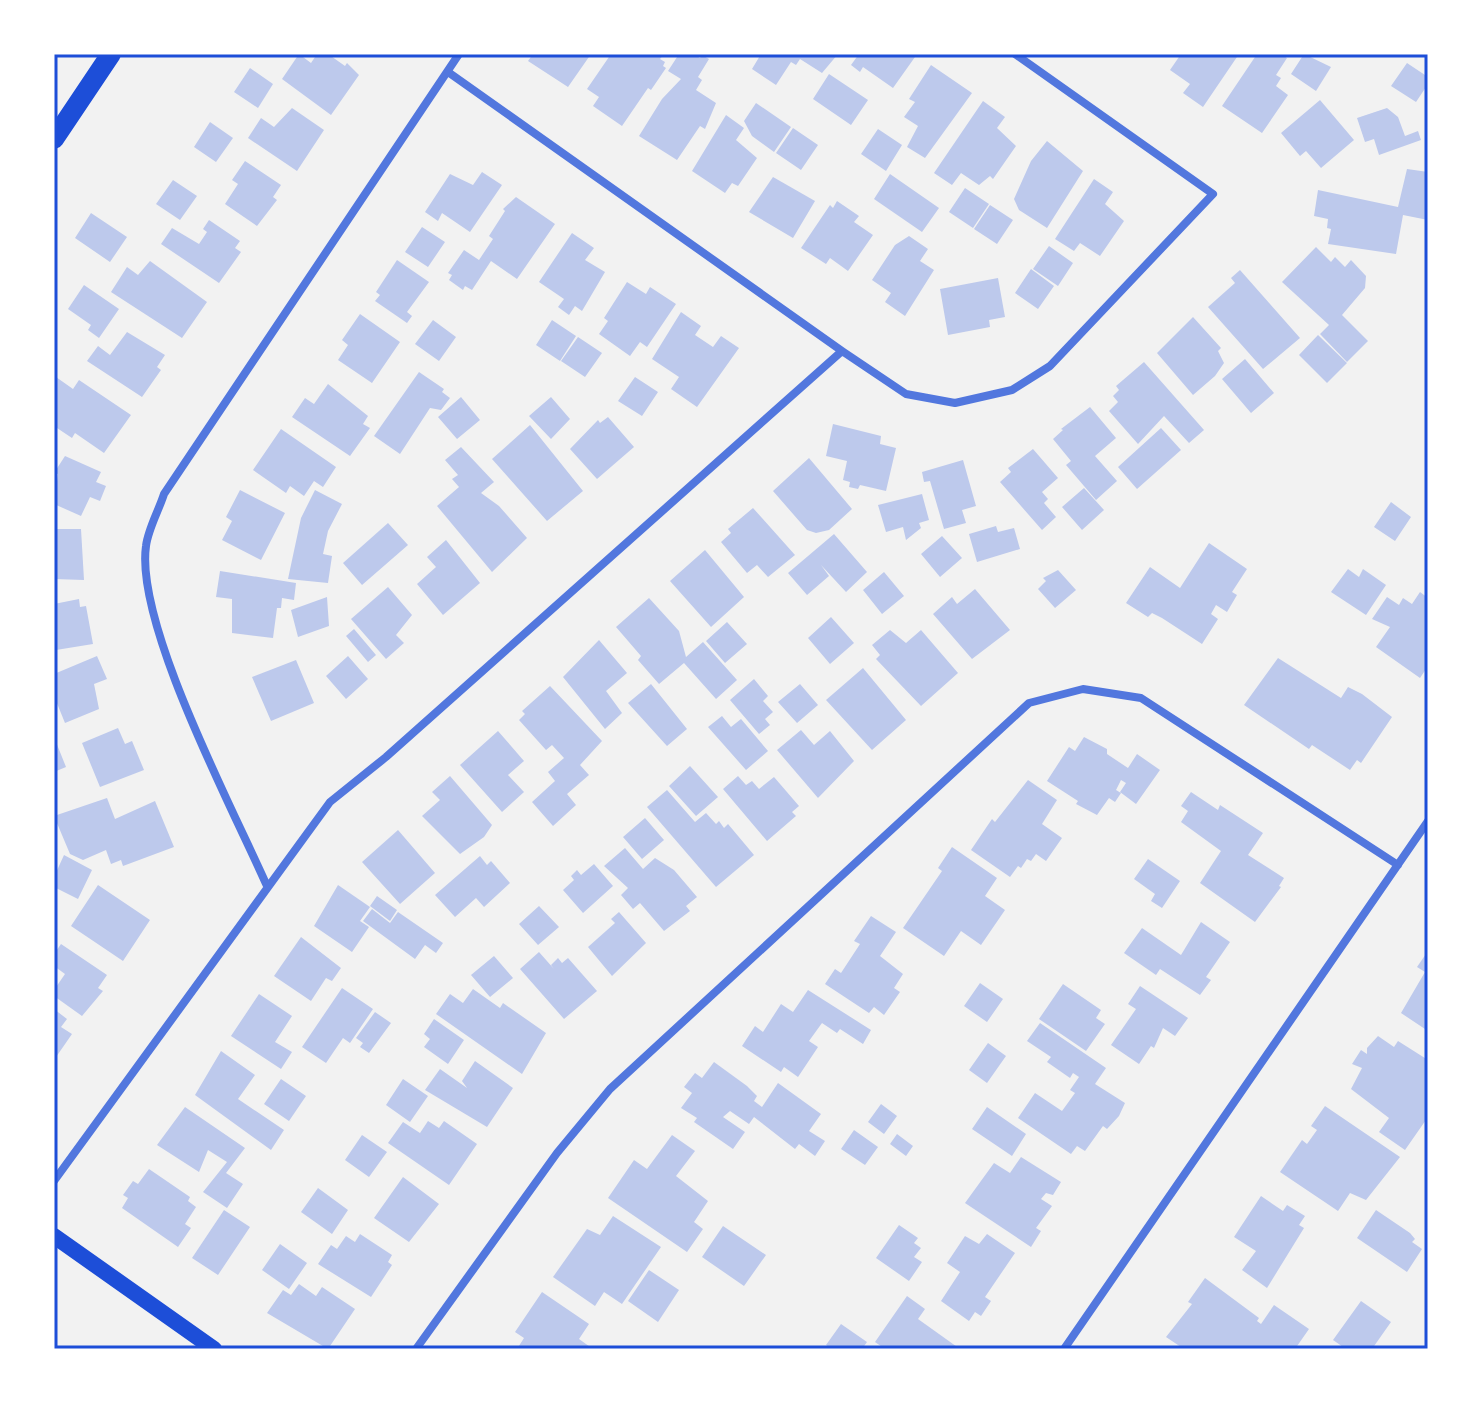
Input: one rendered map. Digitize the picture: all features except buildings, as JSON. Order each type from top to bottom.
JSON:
[{"type":"main road","points":[[54,139],[111,54]]},
{"type":"main road","points":[[54,1236],[214,1349]]},
{"type":"street","points":[[267,886],[169,664],[150,599],[146,546],[164,494],[459,54]]},
{"type":"street","points":[[448,72],[906,394],[955,403],[1012,390],[1050,366],[1213,194],[1015,54]]},
{"type":"street","points":[[54,1181],[330,802],[398,746],[842,351]]},
{"type":"street","points":[[416,1349],[557,1153],[610,1089],[1029,703],[1083,689],[1141,698],[1398,865]]},
{"type":"street","points":[[1064,1349],[1428,821]]}]
